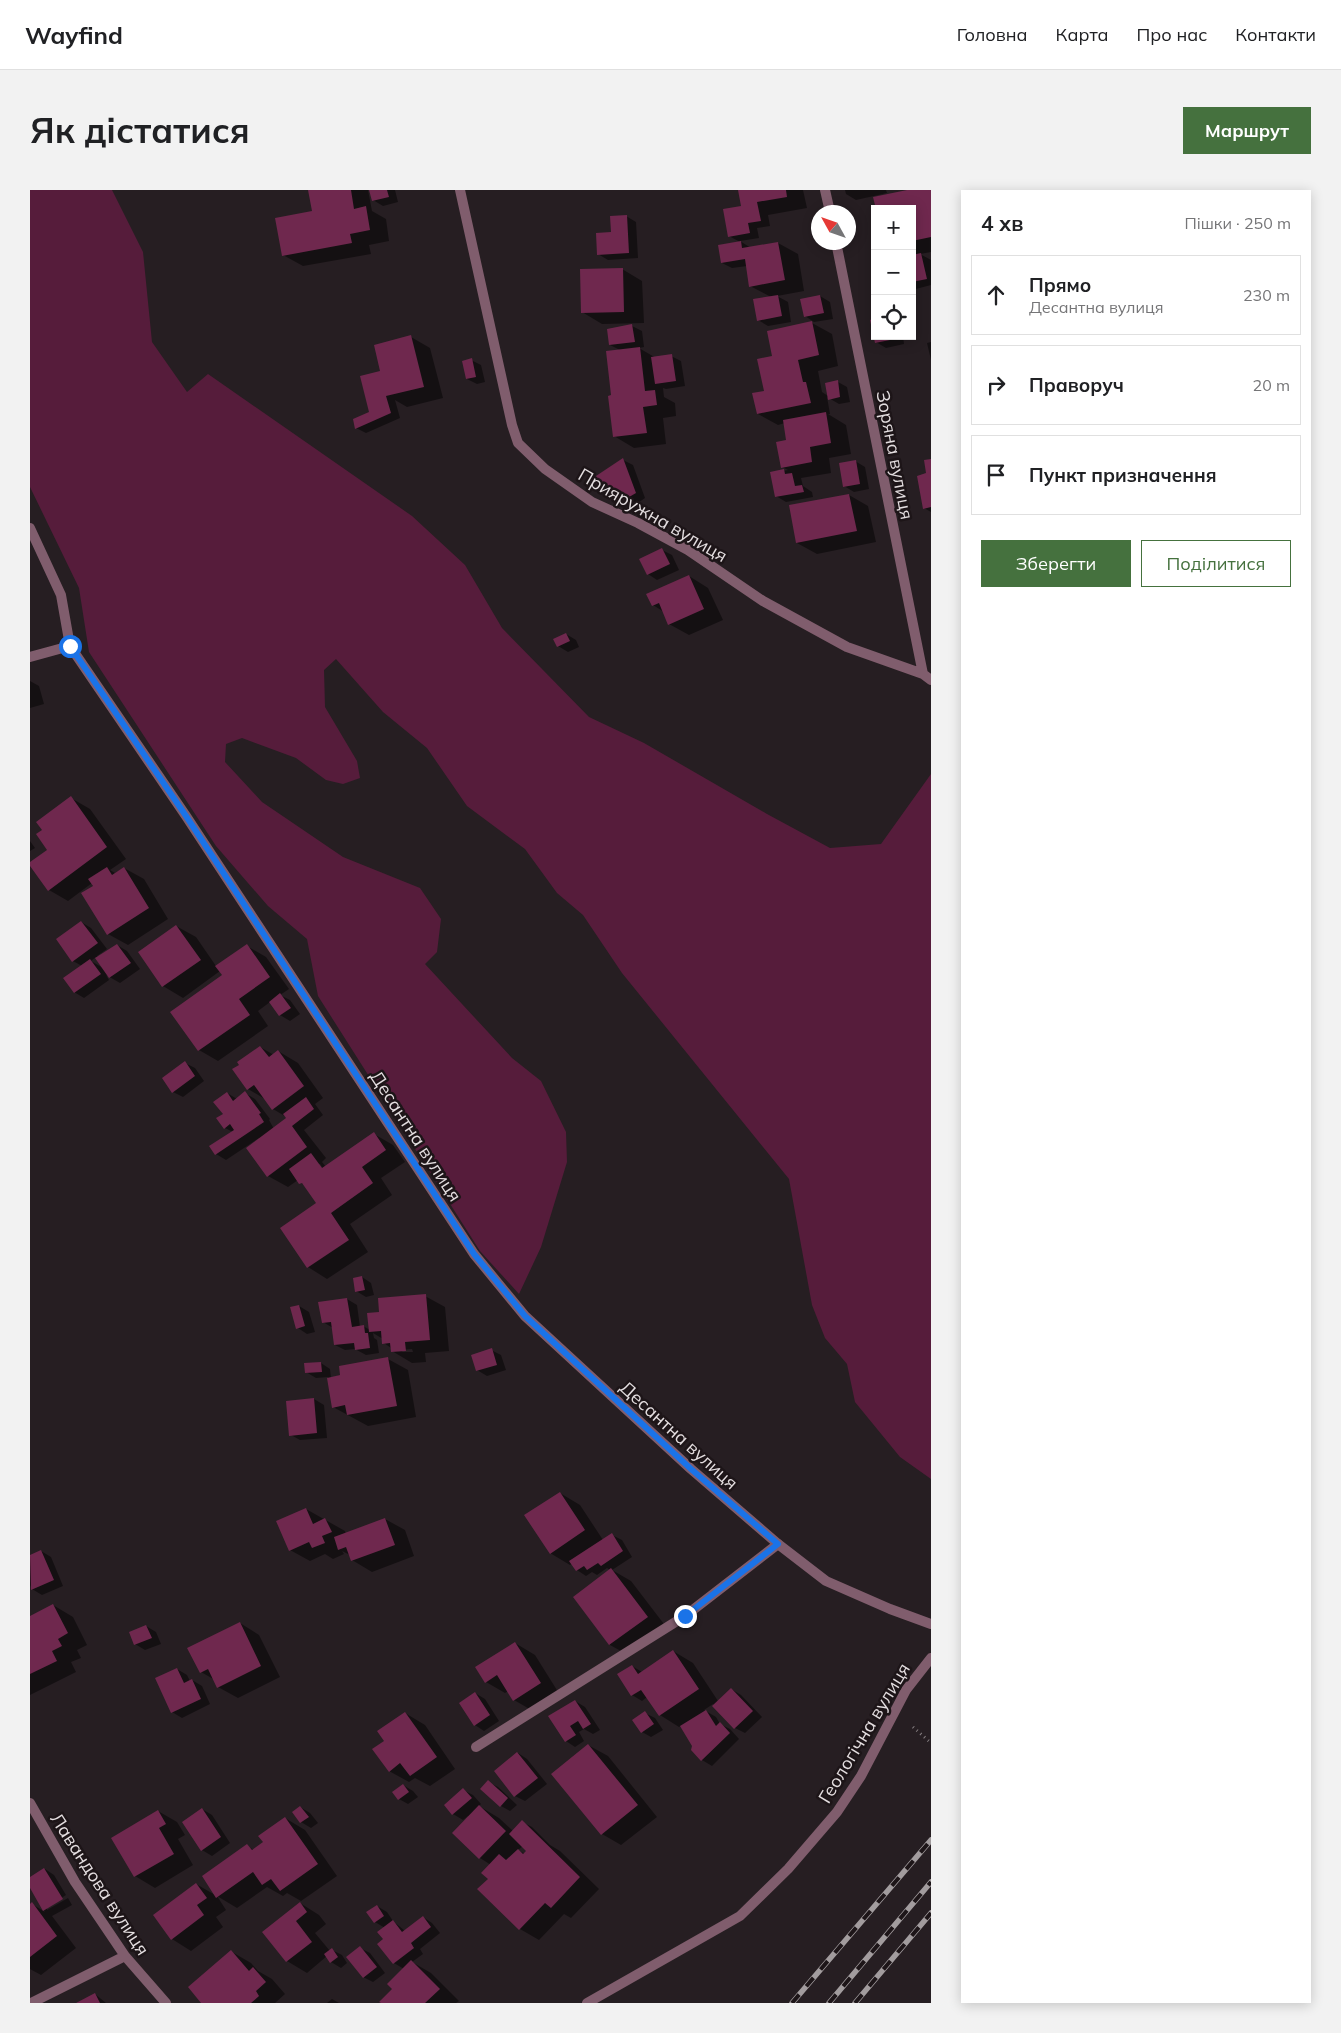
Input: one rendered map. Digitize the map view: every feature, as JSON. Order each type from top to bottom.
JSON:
[{"type":"street","name":"Прияружна вулиця","points":[[460,190],[512,425],[518,443],[545,469],[592,502],[638,523],[688,550],[763,601],[848,647],[927,677]]},
{"type":"street","points":[[826,190],[829,205]]},
{"type":"street","name":"Зоряна вулиця","points":[[838,250],[927,677]]},
{"type":"street","name":"Десантна вулиця","points":[[30,528],[61,595],[70,646],[191,824],[474,1254],[525,1316],[691,1469],[778,1544],[826,1581],[890,1609],[931,1624]]},
{"type":"street","points":[[30,657],[70,646]]},
{"type":"street","points":[[476,1747],[685,1616],[778,1544]]},
{"type":"street","name":"Геологічна вулиця","points":[[587,2003],[740,1916],[788,1869],[837,1812],[862,1776],[906,1690],[931,1658]]},
{"type":"street","name":"Лавандова вулиця","points":[[30,1803],[75,1882],[125,1956],[166,2003]]},
{"type":"street","points":[[30,2003],[125,1956]]},
{"type":"path","points":[[910,1725],[931,1744]]},
{"type":"shaded area","points":[[30,190],[112,190],[143,252],[152,342],[187,392],[208,374],[412,516],[465,565],[502,628],[589,717],[644,743],[830,848],[881,844],[931,774],[931,1479],[900,1457],[855,1402],[847,1364],[825,1338],[812,1305],[789,1179],[622,973],[583,915],[557,893],[525,849],[467,806],[427,748],[383,712],[336,659],[324,670],[325,707],[357,761],[360,778],[343,784],[326,780],[296,758],[242,738],[226,744],[225,762],[262,802],[343,857],[420,888],[441,919],[437,952],[425,964],[512,1058],[541,1081],[566,1132],[567,1162],[541,1247],[519,1294],[480,1251],[318,996],[307,939],[268,906],[216,846],[89,652],[79,588],[30,487]]},
{"type":"building","points":[[308,190],[351,190],[354,209],[366,206],[370,230],[350,234],[352,243],[282,256],[275,218],[312,211]]},
{"type":"building","points":[[369,190],[387,190],[389,197],[372,201]]},
{"type":"building","points":[[738,190],[786,190],[787,197],[757,202],[761,221],[748,223],[750,233],[728,237],[723,209],[741,206]]},
{"type":"building","points":[[907,190],[931,190],[931,237],[916,240],[916,205],[875,205],[873,197]]},
{"type":"building","points":[[627,215],[629,253],[597,255],[596,233],[611,232],[610,216]]},
{"type":"building","points":[[741,241],[742,248],[778,242],[785,280],[749,287],[745,259],[721,263],[718,245]]},
{"type":"building","points":[[921,253],[927,279],[916,281],[916,254]]},
{"type":"building","points":[[623,268],[624,312],[581,313],[580,269]]},
{"type":"building","points":[[778,295],[782,316],[757,321],[753,299]]},
{"type":"building","points":[[820,295],[824,313],[804,317],[800,299]]},
{"type":"building","points":[[812,321],[819,355],[798,360],[803,382],[806,382],[811,403],[757,414],[752,393],[764,391],[757,359],[772,356],[767,331]]},
{"type":"building","points":[[632,324],[635,342],[609,345],[607,329]]},
{"type":"building","points":[[411,335],[424,387],[386,396],[391,413],[355,429],[353,419],[369,412],[360,376],[380,371],[374,345]]},
{"type":"building","points":[[874,340],[890,340],[875,343]]},
{"type":"building","points":[[640,347],[645,391],[655,390],[657,405],[643,407],[647,433],[613,437],[608,396],[611,395],[606,351]]},
{"type":"building","points":[[672,354],[676,381],[655,384],[651,357]]},
{"type":"building","points":[[472,358],[476,377],[466,379],[462,361]]},
{"type":"building","points":[[838,380],[840,397],[828,400],[825,383]]},
{"type":"building","points":[[826,412],[831,443],[810,447],[812,462],[781,468],[776,442],[786,440],[783,420]]},
{"type":"building","points":[[623,458],[636,493],[624,500],[590,480]]},
{"type":"building","points":[[931,459],[931,507],[923,509],[917,476],[926,473],[924,460]]},
{"type":"building","points":[[856,460],[860,484],[843,487],[839,463]]},
{"type":"building","points":[[784,469],[785,474],[792,473],[795,486],[802,485],[804,492],[775,497],[770,472]]},
{"type":"building","points":[[849,494],[857,531],[796,543],[789,505]]},
{"type":"building","points":[[662,548],[670,564],[647,575],[639,559]]},
{"type":"building","points":[[689,575],[704,609],[668,625],[659,603],[652,606],[646,594]]},
{"type":"building","points":[[566,633],[570,641],[557,647],[553,639]]},
{"type":"building","points":[[71,796],[107,847],[48,891],[30,866],[30,862],[47,850],[36,834],[42,830],[36,822]]},
{"type":"building","points":[[107,867],[112,875],[124,867],[149,908],[107,935],[81,893],[93,886],[88,879]]},
{"type":"building","points":[[81,921],[98,943],[72,962],[56,939]]},
{"type":"building","points":[[176,925],[201,960],[162,987],[138,952]]},
{"type":"building","points":[[117,944],[131,963],[109,978],[95,958]]},
{"type":"building","points":[[247,944],[270,977],[239,999],[250,1015],[198,1051],[170,1012],[222,975],[215,966]]},
{"type":"building","points":[[90,959],[101,974],[74,993],[63,978]]},
{"type":"building","points":[[280,993],[291,1008],[279,1016],[269,1002]]},
{"type":"building","points":[[260,1046],[269,1057],[278,1050],[304,1086],[272,1110],[254,1085],[247,1090],[232,1069],[239,1065],[237,1062]]},
{"type":"building","points":[[185,1061],[195,1076],[172,1093],[162,1078]]},
{"type":"building","points":[[245,1091],[261,1113],[259,1114],[264,1122],[215,1155],[209,1146],[234,1130],[230,1124],[224,1129],[216,1118],[223,1114],[213,1102],[227,1092],[233,1101]]},
{"type":"building","points":[[306,1097],[314,1109],[292,1126],[307,1147],[267,1177],[246,1148],[286,1118],[283,1114]]},
{"type":"building","points":[[374,1132],[386,1150],[362,1167],[373,1183],[331,1213],[349,1240],[307,1268],[280,1228],[316,1203],[289,1169],[311,1153],[322,1168]]},
{"type":"building","points":[[362,1276],[365,1290],[355,1292],[353,1278]]},
{"type":"building","points":[[426,1294],[430,1340],[405,1342],[406,1351],[391,1352],[390,1343],[382,1344],[381,1331],[369,1332],[367,1313],[379,1312],[378,1298]]},
{"type":"building","points":[[347,1298],[352,1327],[364,1325],[365,1333],[368,1333],[370,1348],[355,1350],[354,1343],[334,1345],[331,1322],[322,1323],[318,1302]]},
{"type":"building","points":[[299,1305],[305,1326],[296,1329],[290,1307]]},
{"type":"building","points":[[492,1348],[497,1365],[476,1371],[471,1355]]},
{"type":"building","points":[[388,1357],[397,1406],[347,1415],[345,1405],[332,1408],[327,1378],[340,1375],[339,1366]]},
{"type":"building","points":[[321,1362],[322,1372],[305,1373],[304,1363]]},
{"type":"building","points":[[314,1398],[317,1433],[289,1436],[286,1401]]},
{"type":"building","points":[[560,1492],[585,1530],[550,1554],[524,1515]]},
{"type":"building","points":[[306,1508],[313,1524],[325,1518],[332,1532],[322,1536],[325,1543],[312,1548],[309,1542],[289,1551],[276,1521]]},
{"type":"building","points":[[385,1518],[395,1545],[351,1561],[346,1547],[338,1550],[334,1537]]},
{"type":"building","points":[[612,1533],[623,1551],[601,1566],[598,1563],[587,1570],[584,1566],[576,1571],[569,1561]]},
{"type":"building","points":[[41,1550],[54,1580],[31,1590],[30,1555]]},
{"type":"building","points":[[611,1568],[648,1617],[609,1645],[573,1597]]},
{"type":"building","points":[[53,1604],[68,1633],[58,1639],[62,1646],[52,1651],[57,1661],[30,1674],[30,1616]]},
{"type":"building","points":[[240,1622],[261,1666],[217,1688],[208,1669],[200,1673],[187,1648]]},
{"type":"building","points":[[146,1625],[152,1638],[134,1645],[129,1632]]},
{"type":"building","points":[[515,1642],[541,1683],[513,1701],[497,1675],[485,1683],[475,1667]]},
{"type":"building","points":[[673,1650],[699,1689],[659,1716],[641,1690],[631,1696],[617,1674],[632,1665],[638,1674]]},
{"type":"building","points":[[177,1668],[184,1683],[192,1679],[201,1699],[171,1713],[155,1678]]},
{"type":"building","points":[[731,1688],[753,1711],[734,1729],[712,1706]]},
{"type":"building","points":[[475,1692],[490,1715],[474,1726],[459,1703]]},
{"type":"building","points":[[575,1700],[591,1724],[583,1729],[578,1721],[570,1726],[576,1735],[565,1742],[548,1716]]},
{"type":"building","points":[[706,1710],[716,1726],[720,1722],[730,1733],[701,1761],[691,1750],[692,1746],[680,1726]]},
{"type":"building","points":[[645,1711],[654,1724],[641,1733],[632,1720]]},
{"type":"building","points":[[405,1712],[437,1757],[410,1776],[400,1763],[389,1772],[372,1749],[384,1741],[377,1731]]},
{"type":"building","points":[[588,1744],[638,1805],[601,1835],[551,1774]]},
{"type":"building","points":[[517,1752],[538,1778],[514,1797],[494,1771]]},
{"type":"building","points":[[488,1780],[508,1798],[500,1807],[480,1789]]},
{"type":"building","points":[[403,1784],[409,1792],[398,1800],[392,1792]]},
{"type":"building","points":[[463,1788],[472,1798],[452,1815],[444,1805]]},
{"type":"building","points":[[479,1805],[506,1831],[479,1859],[452,1833]]},
{"type":"building","points":[[300,1806],[309,1817],[300,1823],[292,1812]]},
{"type":"building","points":[[202,1808],[221,1837],[201,1851],[182,1822]]},
{"type":"building","points":[[158,1810],[166,1824],[159,1828],[174,1854],[134,1877],[111,1838]]},
{"type":"building","points":[[285,1817],[318,1864],[280,1891],[271,1879],[262,1885],[253,1872],[216,1898],[202,1876],[247,1844],[252,1850],[263,1842],[258,1836]]},
{"type":"building","points":[[522,1820],[580,1877],[551,1908],[545,1903],[519,1930],[477,1889],[488,1879],[481,1873],[499,1854],[506,1860],[518,1849],[523,1854],[526,1851],[509,1834]]},
{"type":"building","points":[[44,1868],[63,1899],[43,1911],[30,1888],[30,1877]]},
{"type":"building","points":[[196,1883],[207,1898],[197,1905],[204,1915],[171,1940],[153,1915]]},
{"type":"building","points":[[32,1902],[57,1936],[30,1957],[30,1904]]},
{"type":"building","points":[[300,1902],[307,1912],[296,1921],[312,1942],[286,1962],[262,1932]]},
{"type":"building","points":[[377,1905],[384,1916],[374,1923],[366,1912]]},
{"type":"building","points":[[423,1916],[431,1927],[411,1943],[414,1948],[393,1964],[377,1944],[383,1939],[377,1932],[393,1920],[402,1932]]},
{"type":"building","points":[[360,1946],[377,1967],[363,1978],[346,1957]]},
{"type":"building","points":[[332,1948],[338,1957],[330,1963],[324,1954]]},
{"type":"building","points":[[231,1950],[249,1971],[253,1967],[266,1982],[256,1991],[259,1996],[251,2003],[201,2003],[188,1987]]},
{"type":"building","points":[[411,1960],[440,1989],[425,2003],[379,2002],[392,1989],[387,1984]]},
{"type":"building","points":[[95,1993],[100,2003],[76,2003]]},
{"type":"railway","points":[[792,2003],[931,1840]]},
{"type":"railway","points":[[829,2003],[931,1882]]},
{"type":"railway","points":[[855,2003],[931,1913]]},
{"type":"route","points":[[70,646],[186,816],[474,1254],[525,1316],[691,1469],[778,1544],[685,1616]]}]
